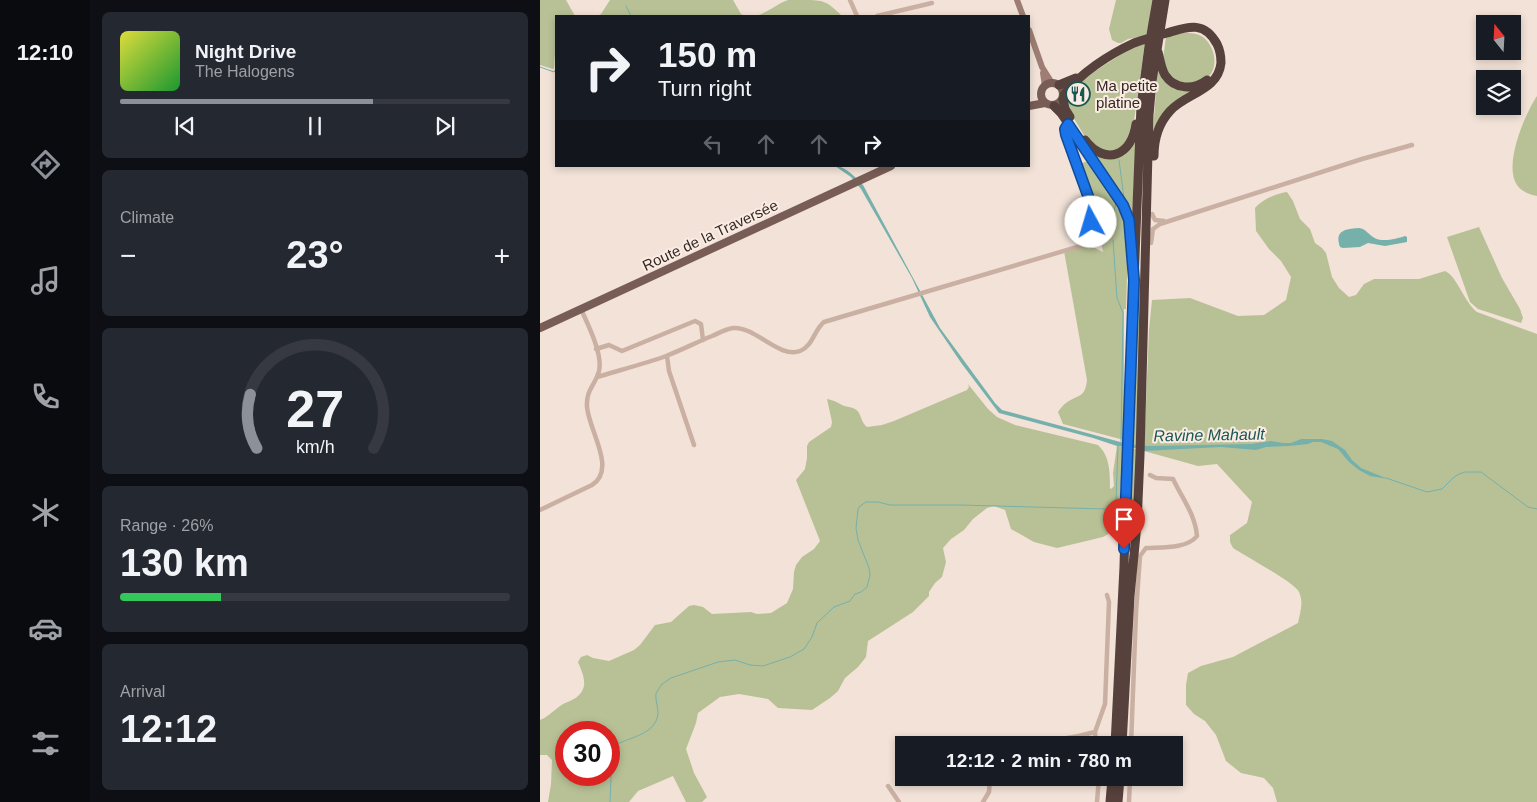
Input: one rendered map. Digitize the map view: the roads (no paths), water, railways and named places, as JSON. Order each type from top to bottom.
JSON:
[{"type":"highway","points":[[1153,45],[1164,72],[1169,80],[1174,83],[1185,87],[1194,87],[1206,81],[1213,71],[1216,62],[1214,50],[1210,43],[1202,35],[1188,31],[1170,33],[1135,43],[1083,75],[1070,86],[1063,97],[1063,104],[1090,146],[1102,154],[1112,154],[1125,149],[1133,138],[1143,84],[1153,45],[1156,27],[1157,0]]},
{"type":"highway","points":[[1156,27],[1165,0]]},
{"type":"highway","points":[[1143,346],[1151,243],[1154,148],[1161,124],[1170,111],[1177,104],[1215,80],[1221,61],[1217,43],[1200,28],[1180,28],[1170,33]]},
{"type":"highway","points":[[1122,736],[1130,596],[1137,524],[1149,115],[1153,45]]},
{"type":"highway","points":[[1049,87],[1083,75]]},
{"type":"highway","points":[[1115,736],[1143,84]]},
{"type":"highway","points":[[1049,104],[1068,124],[1127,211],[1134,280]]},
{"type":"highway","points":[[1110,802],[1111,786]]},
{"type":"highway","points":[[1118,802],[1119,786]]},
{"type":"main road","points":[[1017,0],[1023,15]]},
{"type":"main road","points":[[1030,34],[1049,87]]},
{"type":"main road","points":[[1049,87],[1041,97],[1049,104]]},
{"type":"main road","points":[[1030,100],[1049,87],[1062,89],[1063,97],[1060,103],[1030,106]]},
{"type":"main road","name":"Route de la Traversée","points":[[540,328],[889,167]]},
{"type":"street","points":[[850,0],[857,15]]},
{"type":"street","points":[[882,15],[932,4]]},
{"type":"street","points":[[909,9],[911,15]]},
{"type":"street","points":[[597,377],[667,356],[726,330],[740,328],[783,350],[791,352],[800,351],[810,343],[824,322],[915,296],[1088,242],[1093,211],[1066,135],[1065,129],[1068,124]]},
{"type":"street","points":[[1151,243],[1155,227],[1175,219],[1362,159],[1412,145]]},
{"type":"street","points":[[1152,214],[1157,221],[1175,219]]},
{"type":"street","points":[[540,510],[592,485],[599,480],[602,473],[603,464],[589,421],[587,407],[588,395],[597,377],[599,366],[596,349],[581,309]]},
{"type":"street","points":[[596,349],[609,345],[622,351],[695,321],[701,324],[703,340]]},
{"type":"street","points":[[667,356],[669,371],[694,445]]},
{"type":"street","points":[[1131,736],[1140,556],[1146,548],[1184,544],[1194,540],[1197,536],[1190,510],[1173,478],[1156,478],[1150,475]]},
{"type":"street","points":[[1095,736],[1105,704],[1109,602],[1107,595]]},
{"type":"street","points":[[1080,736],[1095,732]]},
{"type":"street","points":[[888,786],[899,802]]},
{"type":"street","points":[[983,802],[989,792],[989,786]]},
{"type":"street","points":[[1097,802],[1098,786]]},
{"type":"street","points":[[1129,802],[1130,786]]},
{"type":"water","points":[[836,167],[847,170],[863,185],[940,328],[1002,410],[1124,443],[1148,446],[1251,444],[1271,441],[1291,443],[1301,439],[1322,439],[1332,441],[1345,450],[1361,468],[1388,479],[1370,476],[1359,470],[1338,449],[1321,442],[1266,447],[1256,450],[1221,447],[1144,451],[1117,446],[999,413],[930,317],[912,278],[861,189],[851,177]]},
{"type":"water","points":[[1359,228],[1365,230],[1376,239],[1389,240],[1405,236],[1407,237],[1407,242],[1385,246],[1368,243],[1360,247],[1340,247],[1339,237],[1342,232]]},
{"type":"waterway","points":[[626,6],[630,15]]},
{"type":"waterway","name":"Ravine Mahault","points":[[540,67],[554,72],[555,70]]},
{"type":"waterway","points":[[1119,160],[1124,198]]},
{"type":"waterway","points":[[1112,234],[1113,213],[1116,204]]},
{"type":"waterway","points":[[1113,240],[1117,298],[1123,313],[1121,442]]},
{"type":"waterway","points":[[1109,509],[1113,508],[1116,501],[1118,446]]},
{"type":"waterway","name":"Ravine Mahault","points":[[1386,478],[1427,492],[1442,489],[1459,474],[1481,472],[1528,507],[1537,509]]},
{"type":"waterway","points":[[620,743],[646,732],[652,727],[658,713],[656,693],[662,684],[671,678],[718,662],[735,660],[750,665],[763,666],[790,657],[804,649],[812,637],[817,623],[834,607],[850,601],[855,594],[867,587],[870,575],[869,568],[858,540],[856,528],[858,509],[866,502],[890,505],[1105,509]]},
{"type":"waterway","points":[[610,802],[611,786]]},
{"type":"place","name":"Ma petite platine","points":[[1078,94]]}]
